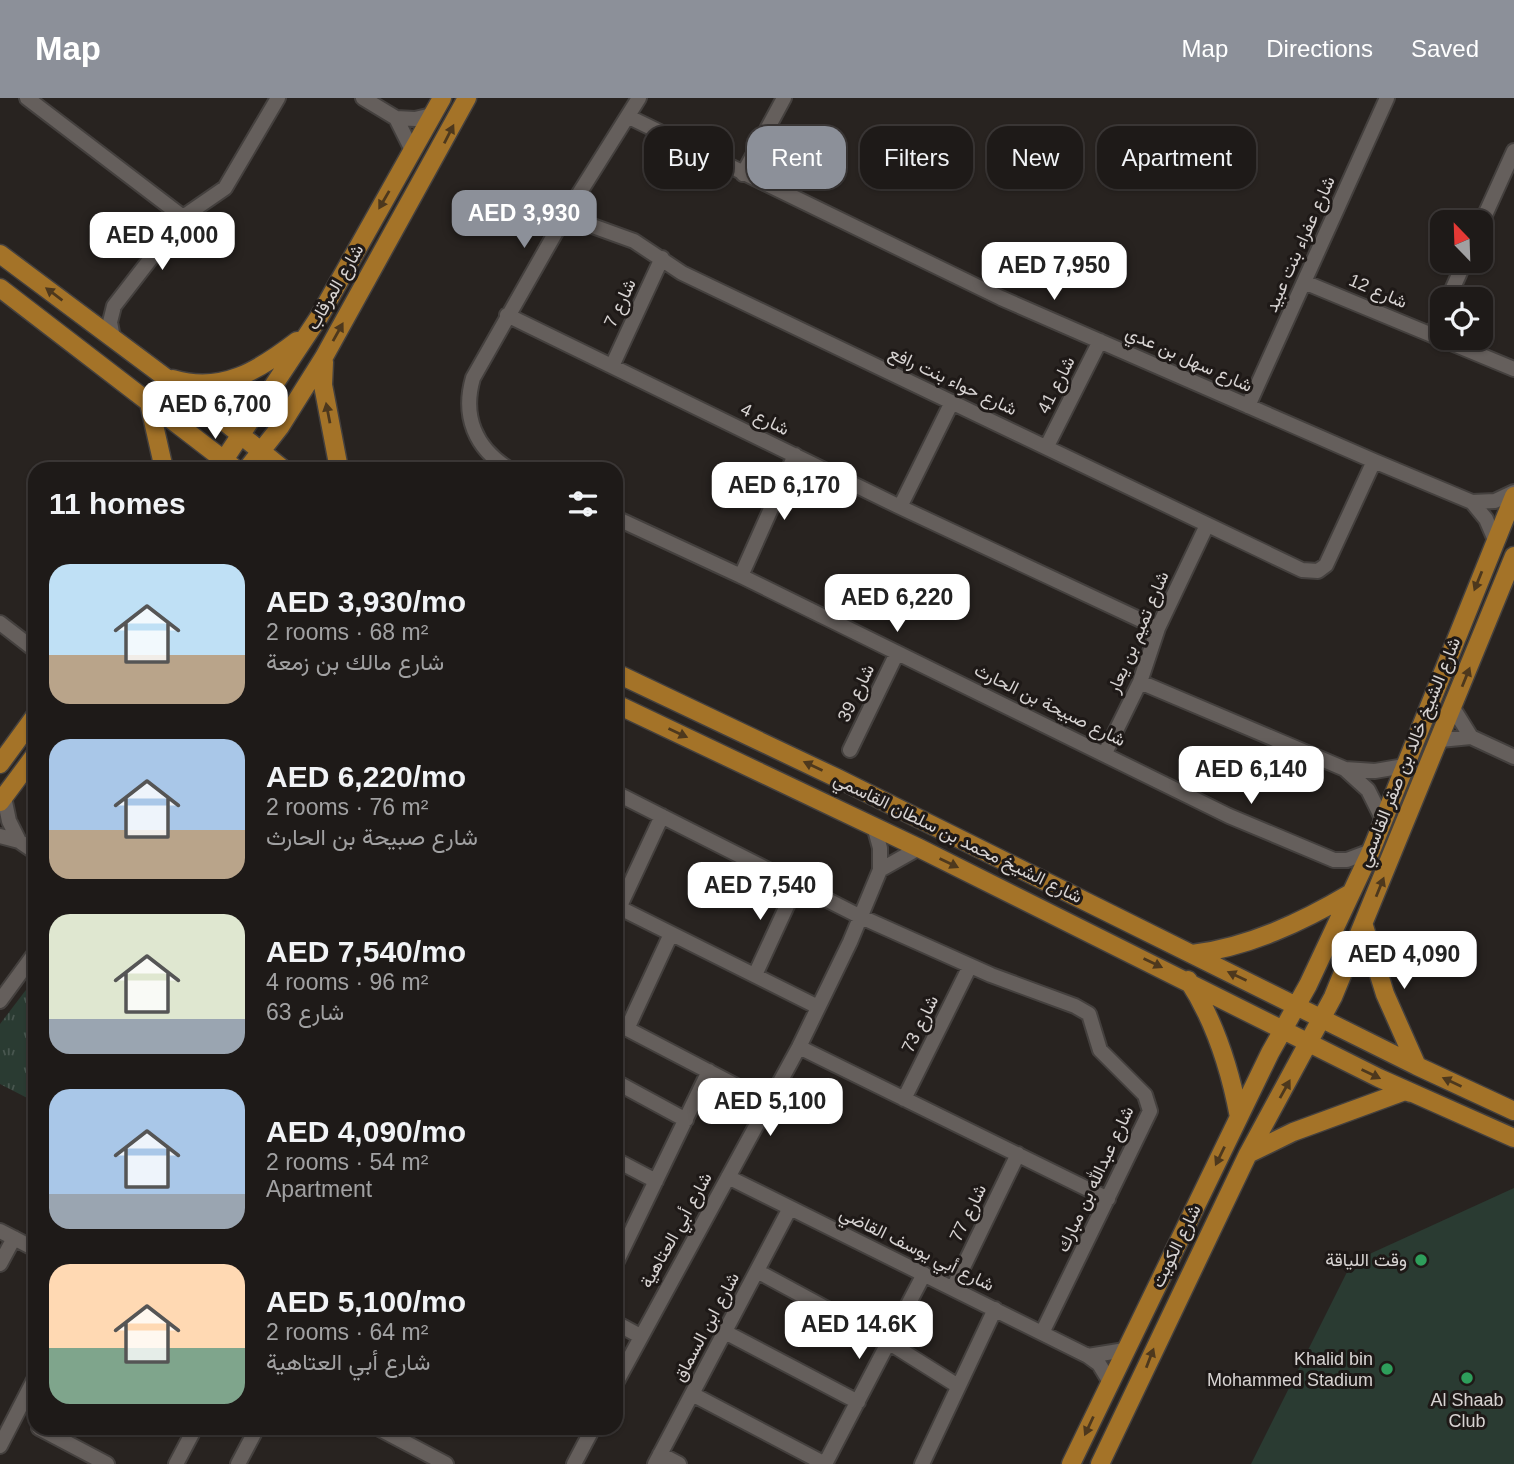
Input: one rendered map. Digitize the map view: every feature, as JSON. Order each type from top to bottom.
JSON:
[{"type":"main road","name":"شارع المرقاب","points":[[228,462],[309,333],[442,98]]},
{"type":"main road","name":"شارع المرقاب","points":[[252,462],[287,417],[324,357],[467,98]]},
{"type":"main road","points":[[0,254],[275,462]]},
{"type":"main road","points":[[0,289],[221,462]]},
{"type":"main road","points":[[164,376],[200,384],[236,379],[260,368],[309,333]]},
{"type":"main road","points":[[324,357],[323,385],[338,462]]},
{"type":"main road","points":[[149,403],[162,462]]},
{"type":"main road","name":"شارع الشيخ خالد بن صقر القاسمي","points":[[1284,1029],[1371,851],[1514,494]]},
{"type":"main road","name":"شارع الشيخ خالد بن صقر القاسمي","points":[[1310,1043],[1364,926],[1510,574],[1514,556]]},
{"type":"main road","name":"شارع الشيخ محمد بن سلطان القاسمي","points":[[623,676],[837,778],[1322,1017]]},
{"type":"main road","name":"شارع الشيخ محمد بن سلطان القاسمي","points":[[623,707],[874,826],[1310,1043]]},
{"type":"main road","points":[[1,761],[28,725]]},
{"type":"main road","points":[[2,800],[28,764]]},
{"type":"main road","points":[[1192,954],[1222,950],[1258,938],[1323,909],[1351,893]]},
{"type":"main road","points":[[1364,926],[1385,994],[1417,1066]]},
{"type":"main road","points":[[1188,980],[1212,1024],[1231,1079],[1239,1117]]},
{"type":"main road","points":[[1322,1017],[1417,1066],[1514,1111]]},
{"type":"main road","name":"شارع الكويت","points":[[1071,1464],[1284,1029]]},
{"type":"main road","points":[[1310,1043],[1514,1139]]},
{"type":"main road","name":"شارع الكويت","points":[[1100,1464],[1248,1154],[1310,1043]]},
{"type":"main road","points":[[1248,1154],[1281,1137],[1389,1096],[1405,1091],[1417,1095]]},
{"type":"street","points":[[27,98],[183,217]]},
{"type":"street","points":[[113,338],[110,322],[114,306],[183,217],[225,188],[278,98]]},
{"type":"street","points":[[363,98],[396,118],[412,150]]},
{"type":"street","points":[[497,462],[479,441],[469,418],[468,402],[473,378],[565,216],[639,98]]},
{"type":"street","points":[[743,174],[784,98]]},
{"type":"street","name":"شارع عفراء بنت عبيد","points":[[1248,406],[1387,98]]},
{"type":"street","points":[[396,118],[432,116]]},
{"type":"street","name":"شارع سهل بن عدي","points":[[629,117],[940,269],[1472,502]]},
{"type":"street","points":[[1487,210],[1514,151]]},
{"type":"street","name":"شارع حواء بنت رافع","points":[[565,216],[634,241],[682,273],[1302,570],[1318,571],[1326,565],[1374,461]]},
{"type":"street","name":"شارع 7","points":[[613,365],[662,258]]},
{"type":"street","name":"شارع 12","points":[[1304,282],[1430,334]]},
{"type":"street","points":[[84,316],[114,306]]},
{"type":"street","name":"شارع 4","points":[[508,315],[900,507],[1158,628]]},
{"type":"street","name":"شارع 41","points":[[1047,446],[1100,341]]},
{"type":"street","name":"شارع 12","points":[[1468,350],[1514,369]]},
{"type":"street","points":[[900,507],[952,402]]},
{"type":"street","points":[[741,576],[795,454]]},
{"type":"street","points":[[1472,502],[1495,500],[1514,494]]},
{"type":"street","points":[[1472,502],[1486,519],[1495,540]]},
{"type":"street","name":"شارع صبيحة بن الحارث","points":[[623,522],[741,576],[1229,816],[1326,858],[1342,861],[1371,851]]},
{"type":"street","name":"شارع تميم بن يعار","points":[[1105,753],[1140,682],[1158,628],[1207,525]]},
{"type":"street","points":[[0,624],[28,645]]},
{"type":"street","name":"شارع 39","points":[[850,750],[897,653]]},
{"type":"street","points":[[1140,682],[1345,769],[1375,771],[1404,766]]},
{"type":"street","points":[[1453,708],[1471,737]]},
{"type":"street","points":[[1440,740],[1471,737],[1514,757]]},
{"type":"street","points":[[1345,769],[1368,790],[1383,820]]},
{"type":"street","name":"شارع عبدالله بن مبارك","points":[[623,796],[859,916],[970,966],[1083,1009],[1093,1021],[1097,1043],[1104,1056],[1148,1100],[1149,1116],[1042,1332]]},
{"type":"street","points":[[2,800],[19,841]]},
{"type":"street","points":[[623,897],[662,816]]},
{"type":"street","points":[[874,826],[880,848],[880,870],[919,848]]},
{"type":"street","points":[[0,836],[19,841],[28,847]]},
{"type":"street","name":"شارع أبي العتاهية","points":[[623,1369],[799,1047],[850,942],[880,870]]},
{"type":"street","points":[[755,975],[797,884]]},
{"type":"street","points":[[623,910],[818,1007]]},
{"type":"street","points":[[623,1024],[671,934]]},
{"type":"street","points":[[0,1000],[28,962]]},
{"type":"street","name":"شارع 73","points":[[904,1098],[970,966]]},
{"type":"street","points":[[623,1027],[769,1103]]},
{"type":"street","points":[[799,1047],[1108,1199]]},
{"type":"street","points":[[623,1237],[656,1181],[709,1071]]},
{"type":"street","points":[[623,1086],[685,1120]]},
{"type":"street","name":"شارع 77","points":[[953,1289],[1018,1154]]},
{"type":"street","points":[[623,1164],[656,1181]]},
{"type":"street","name":"شارع أبي يوسف القاضي","points":[[728,1177],[1088,1356],[1099,1364],[1110,1382]]},
{"type":"street","name":"شارع ابن السماق","points":[[658,1459],[790,1208]]},
{"type":"street","points":[[0,1231],[28,1245]]},
{"type":"street","points":[[0,1264],[14,1238]]},
{"type":"street","points":[[757,1271],[888,1342],[958,1387]]},
{"type":"street","points":[[692,1394],[825,1464],[924,1274]]},
{"type":"street","points":[[922,1464],[995,1309]]},
{"type":"street","points":[[623,1327],[640,1336]]},
{"type":"street","points":[[725,1332],[858,1402]]},
{"type":"street","points":[[1088,1356],[1125,1350]]},
{"type":"street","points":[[0,1444],[28,1392]]},
{"type":"street","points":[[16,1415],[28,1422]]},
{"type":"street","points":[[52,1435],[107,1464]]},
{"type":"street","points":[[176,1464],[187,1435]]},
{"type":"street","points":[[238,1464],[253,1435]]},
{"type":"street","points":[[391,1435],[446,1464]]},
{"type":"street","points":[[574,1464],[589,1435]]},
{"type":"street","points":[[658,1459],[679,1464]]},
{"type":"green space","points":[[28,987],[28,1098],[0,1084],[0,1024]]},
{"type":"green space","points":[[1514,1188],[1514,1464],[1251,1464],[1352,1262]]},
{"type":"place","name":"وقت اللياقة","points":[[1421,1260]]},
{"type":"place","name":"Khalid bin Mohammed Stadium","points":[[1387,1369]]},
{"type":"place","name":"Al Shaab Club","points":[[1467,1378]]}]
